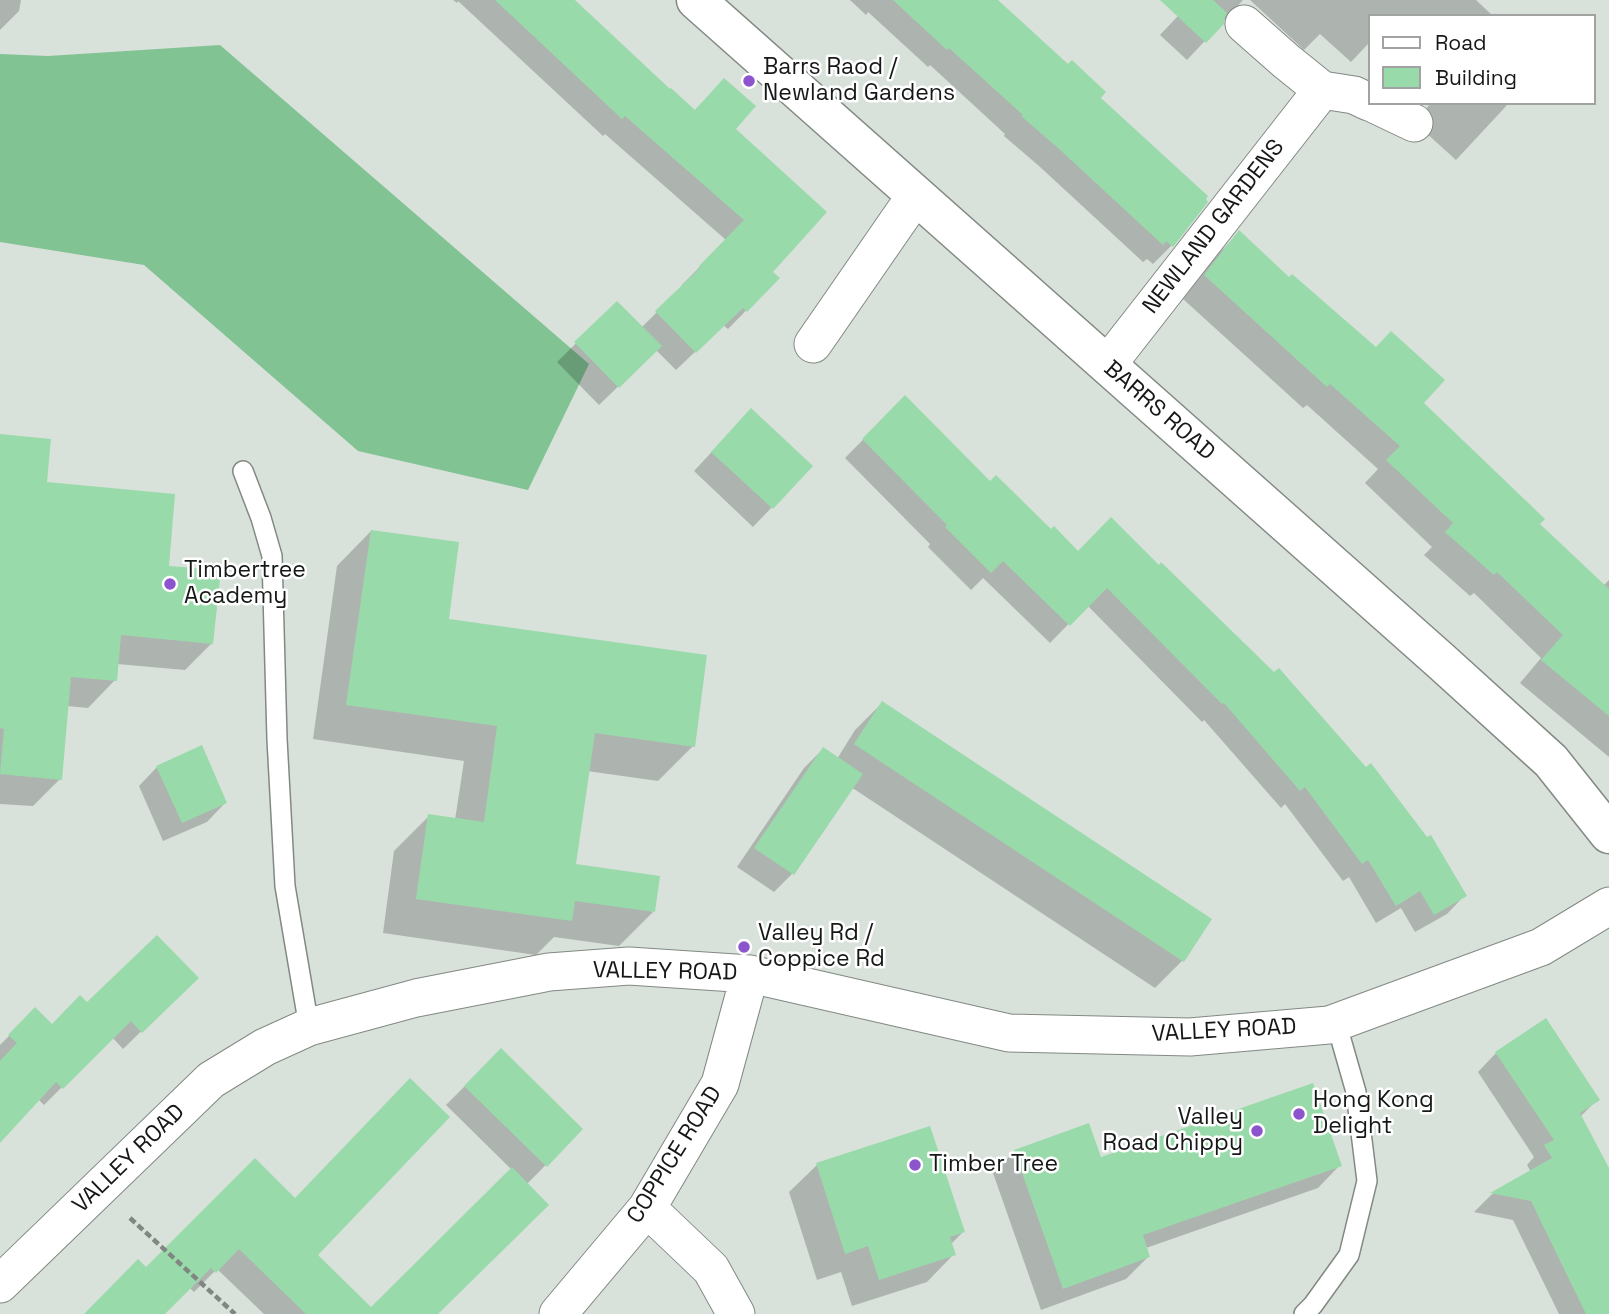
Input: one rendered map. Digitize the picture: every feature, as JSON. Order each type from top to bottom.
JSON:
[{"type":"street","name":"BARRS ROAD","points":[[696,0],[1551,761],[1609,834]]},
{"type":"street","points":[[1244,24],[1322,90],[1354,95],[1368,102]]},
{"type":"street","name":"NEWLAND GARDENS","points":[[1107,365],[1322,90]]},
{"type":"street","points":[[1374,105],[1415,123]]},
{"type":"street","points":[[813,344],[916,195]]},
{"type":"street","name":"VALLEY ROAD","points":[[0,1284],[211,1080],[265,1047],[309,1027],[416,998],[549,972],[629,966],[750,974],[1009,1033],[1190,1037],[1329,1025],[1541,947],[1609,905]]},
{"type":"street","name":"COPPICE ROAD","points":[[558,1314],[647,1208],[720,1084],[750,974]]},
{"type":"street","points":[[647,1208],[711,1269],[736,1314]]},
{"type":"lane","points":[[243,471],[272,556],[285,886],[309,1027]]},
{"type":"lane","points":[[1304,1314],[1349,1255],[1367,1181],[1356,1092],[1336,1022]]},
{"type":"path","points":[[98,1189],[235,1314]]},
{"type":"green space","points":[[220,45],[589,364],[528,490],[358,451],[144,265],[0,242],[0,54],[48,56]]},
{"type":"building","points":[[495,0],[575,0],[695,110],[724,78],[756,106],[736,129],[827,212],[773,272],[780,278],[747,312],[743,308],[696,353],[655,311],[701,267],[699,266],[744,220],[625,116],[622,119]]},
{"type":"building","points":[[893,0],[998,0],[1068,64],[1072,60],[1106,92],[1101,98],[1208,196],[1208,202],[1173,247],[1166,241],[1163,245],[1021,116],[1023,115]]},
{"type":"building","points":[[1160,0],[1213,0],[1227,13],[1224,24],[1206,43]]},
{"type":"building","points":[[1239,230],[1289,277],[1292,274],[1376,347],[1391,331],[1445,380],[1424,403],[1545,519],[1540,524],[1609,589],[1609,716],[1541,660],[1563,635],[1497,572],[1494,575],[1445,532],[1453,523],[1386,460],[1400,446],[1330,384],[1327,387],[1204,275]]},
{"type":"building","points":[[617,301],[662,346],[619,388],[574,342]]},
{"type":"building","points":[[905,395],[990,481],[996,475],[1051,529],[1054,526],[1078,551],[1111,517],[1274,672],[1279,668],[1366,767],[1371,763],[1427,837],[1431,835],[1467,896],[1434,915],[1420,891],[1396,906],[1368,860],[1362,864],[1305,787],[1300,791],[1224,703],[1222,704],[1107,588],[1070,626],[1003,561],[991,573],[862,439]]},
{"type":"building","points":[[751,408],[813,466],[773,509],[711,452]]},
{"type":"building","points":[[0,434],[51,439],[47,482],[175,494],[169,566],[221,570],[213,644],[121,635],[117,681],[71,677],[62,780],[0,774],[4,729],[0,728]]},
{"type":"building","points":[[371,530],[459,542],[449,619],[707,655],[695,747],[595,733],[576,864],[660,876],[655,912],[575,901],[572,921],[416,899],[428,814],[484,822],[497,726],[346,705]]},
{"type":"building","points":[[882,701],[1212,919],[1184,962],[854,744]]},
{"type":"building","points":[[202,745],[227,803],[182,823],[156,766]]},
{"type":"building","points":[[823,747],[863,774],[794,875],[754,848]]},
{"type":"building","points":[[157,935],[199,978],[142,1033],[131,1021],[63,1089],[56,1082],[0,1143],[0,1061],[17,1043],[8,1035],[35,1007],[52,1024],[80,995],[87,1002]]},
{"type":"building","points":[[1546,1018],[1600,1100],[1580,1113],[1609,1168],[1609,1314],[1586,1314],[1531,1201],[1490,1193],[1552,1158],[1544,1145],[1554,1140],[1495,1052]]},
{"type":"building","points":[[501,1048],[583,1129],[547,1167],[464,1086]]},
{"type":"building","points":[[410,1078],[450,1117],[318,1255],[371,1307],[512,1167],[549,1205],[438,1314],[306,1314],[239,1249],[216,1273],[211,1268],[165,1314],[84,1314],[138,1259],[146,1267],[255,1158],[295,1198]]},
{"type":"building","points":[[1313,1083],[1342,1166],[1143,1235],[1150,1257],[1063,1289],[1014,1150],[1089,1123],[1101,1157]]},
{"type":"building","points":[[930,1126],[965,1232],[950,1237],[956,1255],[879,1280],[868,1246],[845,1254],[816,1163]]},
{"type":"place","name":"Barrs Raod / Newland Gardens","points":[[749,81]]},
{"type":"place","name":"Timbertree Academy","points":[[170,584]]},
{"type":"place","name":"Valley Rd / Coppice Rd","points":[[744,947]]},
{"type":"place","name":"Hong Kong Delight","points":[[1299,1114]]},
{"type":"place","name":"Valley Road Chippy","points":[[1257,1131]]},
{"type":"place","name":"Timber Tree","points":[[915,1165]]}]
